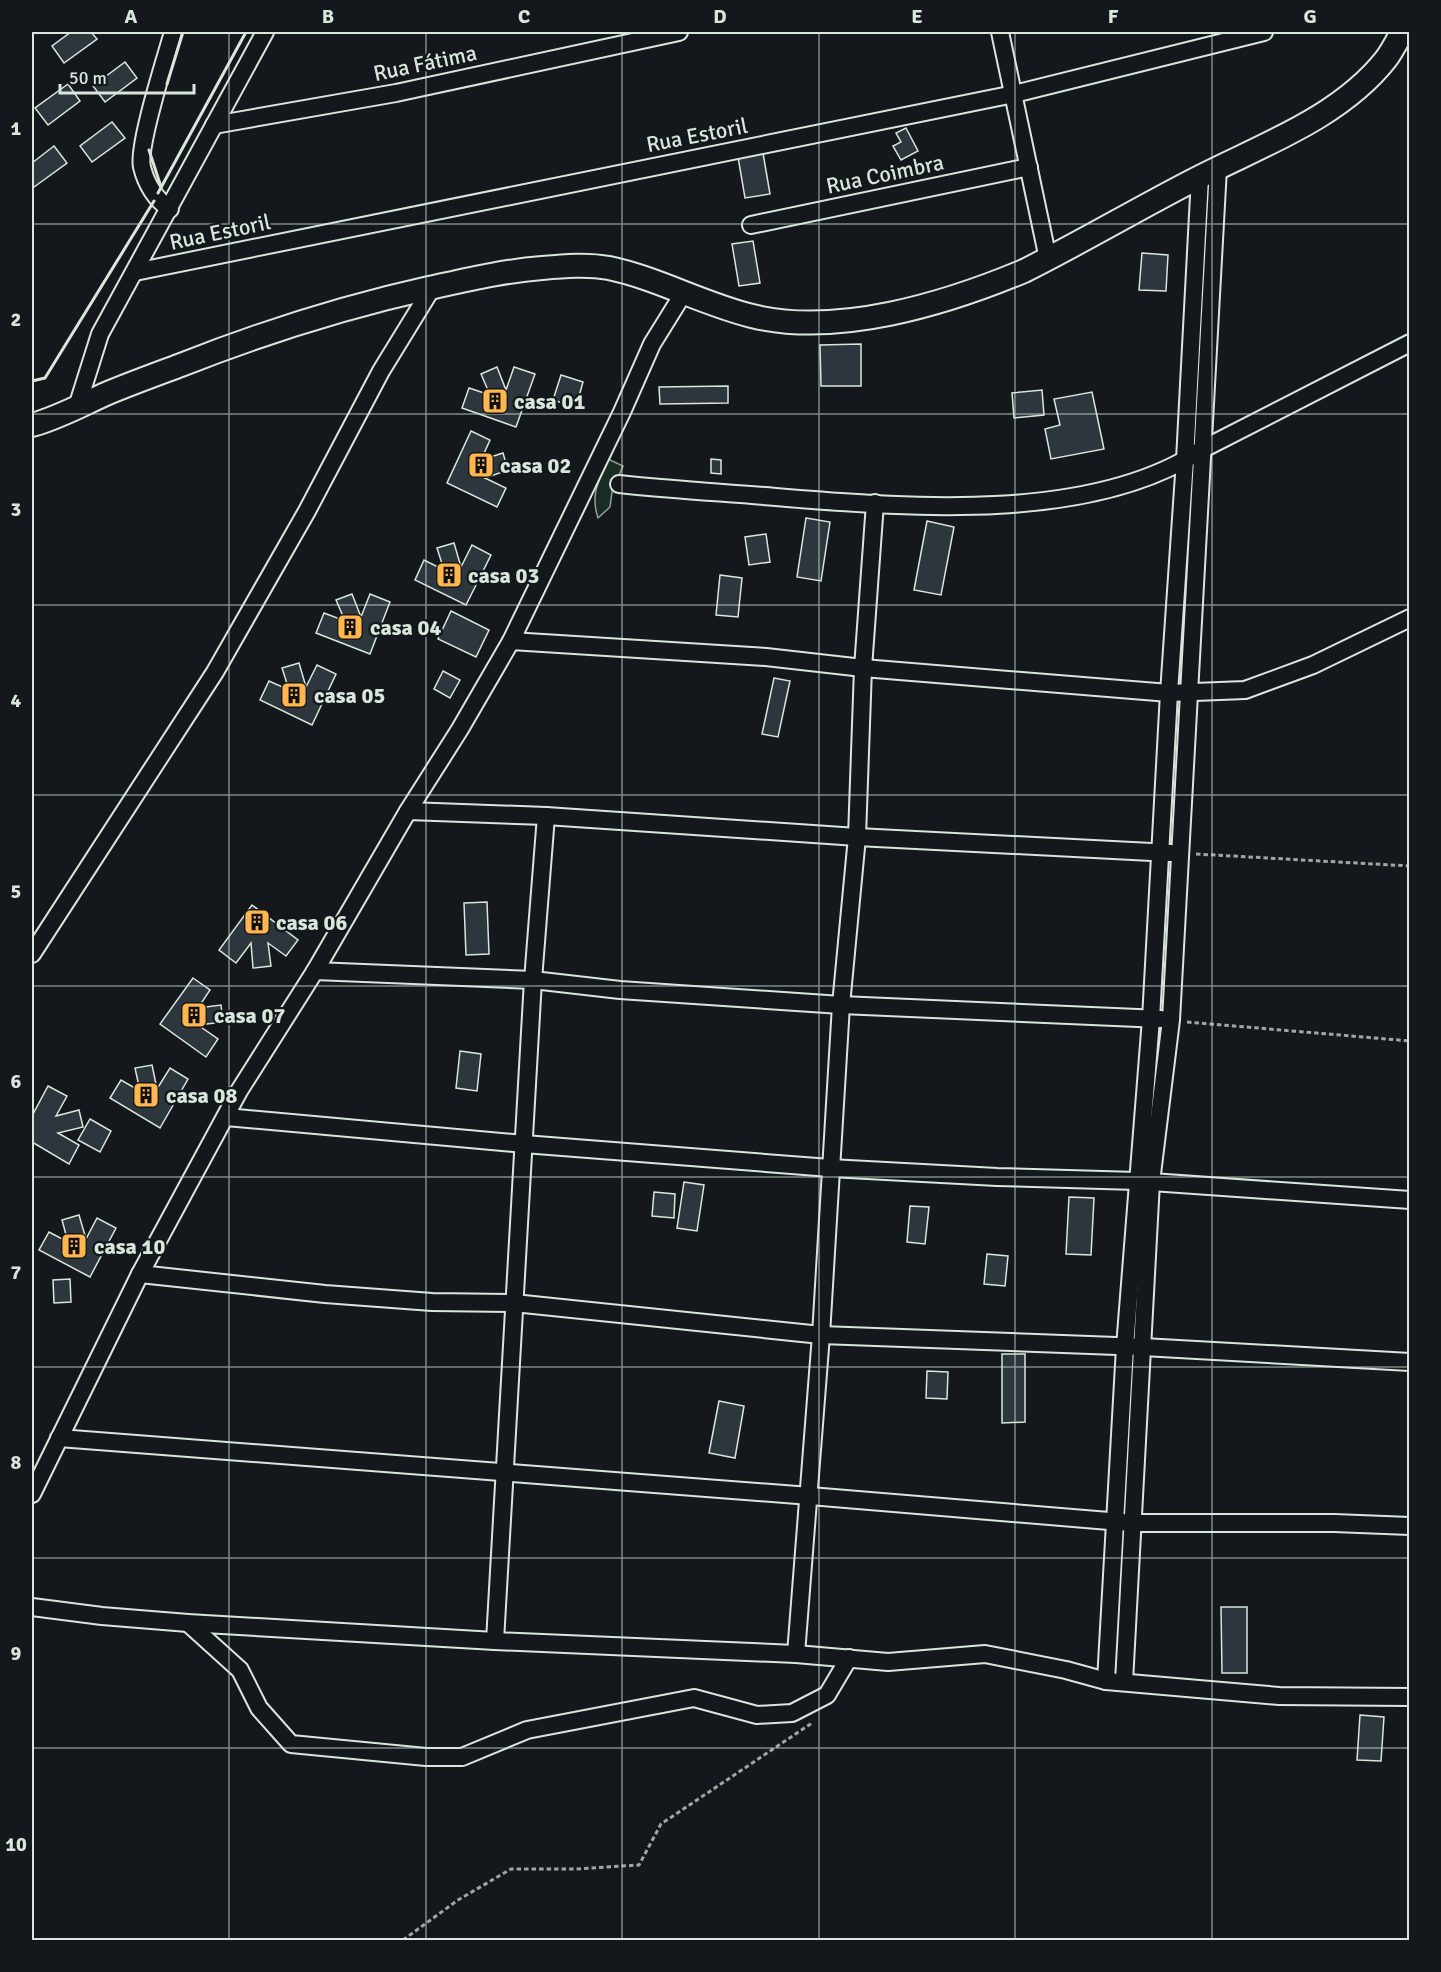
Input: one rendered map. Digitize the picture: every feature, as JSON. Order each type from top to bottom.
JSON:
[{"type":"main road","points":[[32,424],[254,338],[345,308],[518,271],[597,266],[654,281],[683,294],[751,316],[807,324],[894,313],[927,306],[996,283],[1048,259],[1209,172],[1272,142],[1344,99],[1369,78],[1387,58],[1402,32]]},
{"type":"street","points":[[170,209],[155,198],[141,166],[142,146],[173,32]]},
{"type":"street","points":[[77,408],[100,334],[265,32]]},
{"type":"street","name":"Rua Fátima","points":[[214,125],[396,93],[680,32]]},
{"type":"street","points":[[999,32],[1048,259]]},
{"type":"street","name":"Rua Estoril","points":[[135,272],[1014,94],[1264,32]]},
{"type":"street","name":"Rua Coimbra","points":[[751,225],[1029,167]]},
{"type":"street","points":[[1106,1681],[1125,1347],[1144,1182],[1171,1020],[1201,450],[1209,172]]},
{"type":"street","points":[[1124,1682],[1143,1347],[1144,1182],[1169,693],[1185,460],[1209,172]]},
{"type":"street","points":[[32,954],[215,672],[307,512],[381,371],[432,288]]},
{"type":"street","points":[[32,1494],[140,1274],[239,1091],[315,971],[511,641],[617,422],[652,344],[683,294]]},
{"type":"street","points":[[619,484],[875,504],[972,507],[1040,501],[1119,486],[1185,460],[1410,343]]},
{"type":"street","points":[[796,1654],[810,1496],[841,1005],[857,837],[863,668],[875,504]]},
{"type":"street","points":[[511,641],[766,657],[863,668],[1169,693],[1245,690],[1313,665],[1410,618]]},
{"type":"street","points":[[408,811],[546,816],[857,837],[1179,853]]},
{"type":"street","points":[[495,1641],[532,980],[546,816]]},
{"type":"street","points":[[315,971],[532,980],[620,990],[841,1005],[1171,1020]]},
{"type":"street","points":[[226,1117],[524,1144],[830,1168],[1144,1182],[1410,1200]]},
{"type":"street","points":[[140,1274],[325,1294],[432,1302],[514,1303],[821,1335],[1143,1347],[1410,1362]]},
{"type":"street","points":[[59,1438],[1133,1523],[1334,1523],[1410,1526]]},
{"type":"street","points":[[32,1607],[102,1616],[188,1623],[495,1641],[796,1654],[888,1662],[985,1654],[1106,1681],[1279,1696],[1410,1697]]},
{"type":"street","points":[[188,1623],[240,1670],[259,1708],[291,1744],[426,1756],[462,1757],[527,1730],[694,1698],[757,1715],[792,1713],[827,1695],[849,1659]]},
{"type":"path","points":[[1179,853],[1410,866]]},
{"type":"path","points":[[1171,1020],[1410,1041]]},
{"type":"path","points":[[403,1941],[458,1900],[511,1869],[576,1869],[639,1865],[661,1824],[811,1724],[827,1695]]},
{"type":"green space","points":[[608,459],[623,466],[612,492],[610,507],[598,518],[595,495]]},
{"type":"building","points":[[71,32],[91,32],[97,39],[64,63],[52,46]]},
{"type":"building","points":[[125,62],[137,78],[105,102],[93,86]]},
{"type":"building","points":[[68,84],[80,101],[48,125],[35,108]]},
{"type":"building","points":[[112,122],[125,138],[92,162],[80,146]]},
{"type":"building","points":[[906,128],[918,151],[901,160],[893,146],[901,142],[896,133]]},
{"type":"building","points":[[54,146],[67,163],[34,187],[32,163]]},
{"type":"building","points":[[763,153],[770,194],[745,198],[738,157]]},
{"type":"building","points":[[753,241],[760,283],[739,286],[732,244]]},
{"type":"building","points":[[1142,253],[1168,255],[1166,291],[1139,290]]},
{"type":"building","points":[[861,344],[861,386],[821,386],[820,345]]},
{"type":"building","name":"casa 01","points":[[497,367],[506,390],[514,367],[535,374],[516,427],[462,408],[469,388],[490,395],[481,374]]},
{"type":"building","points":[[561,375],[583,382],[576,407],[553,400]]},
{"type":"building","points":[[728,386],[728,403],[660,404],[659,387]]},
{"type":"building","points":[[1042,390],[1044,415],[1014,418],[1012,393]]},
{"type":"building","points":[[1092,392],[1104,449],[1051,459],[1045,429],[1060,425],[1054,399]]},
{"type":"building","name":"casa 02","points":[[471,431],[490,440],[481,460],[503,453],[508,470],[485,478],[506,488],[497,507],[447,483]]},
{"type":"building","points":[[711,459],[721,460],[721,474],[711,473]]},
{"type":"building","points":[[806,518],[830,522],[821,581],[797,577]]},
{"type":"building","points":[[927,521],[954,527],[941,595],[914,590]]},
{"type":"building","points":[[766,534],[770,562],[749,565],[745,537]]},
{"type":"building","name":"casa 03","points":[[454,543],[461,567],[472,545],[491,555],[466,605],[415,580],[424,560],[444,570],[437,548]]},
{"type":"building","points":[[720,575],[742,578],[738,617],[716,615]]},
{"type":"building","name":"casa 04","points":[[352,594],[361,617],[370,594],[390,602],[370,654],[316,633],[324,613],[345,621],[336,600]]},
{"type":"building","points":[[451,611],[489,630],[476,657],[438,639]]},
{"type":"building","name":"casa 05","points":[[299,663],[306,687],[317,665],[336,674],[312,725],[260,700],[269,681],[289,690],[282,668]]},
{"type":"building","points":[[443,671],[460,680],[450,698],[434,689]]},
{"type":"building","points":[[774,678],[790,681],[778,737],[762,734]]},
{"type":"building","points":[[487,902],[489,954],[466,955],[464,903]]},
{"type":"building","name":"casa 06","points":[[252,905],[298,940],[286,956],[268,943],[271,966],[253,968],[251,943],[236,963],[219,950]]},
{"type":"building","name":"casa 07","points":[[193,978],[210,990],[198,1008],[221,1005],[223,1022],[198,1025],[218,1039],[206,1057],[160,1024]]},
{"type":"building","points":[[460,1051],[481,1054],[477,1091],[456,1088]]},
{"type":"building","name":"casa 08","points":[[152,1065],[157,1089],[170,1068],[188,1079],[160,1128],[110,1098],[121,1080],[140,1091],[135,1068]]},
{"type":"building","points":[[48,1086],[67,1096],[56,1116],[79,1110],[83,1127],[58,1133],[79,1145],[69,1164],[32,1142],[32,1116]]},
{"type":"building","points":[[90,1119],[111,1131],[100,1152],[78,1140]]},
{"type":"building","points":[[684,1182],[704,1185],[697,1231],[677,1228]]},
{"type":"building","points":[[654,1192],[675,1194],[674,1218],[652,1216]]},
{"type":"building","points":[[1069,1197],[1094,1198],[1091,1255],[1066,1254]]},
{"type":"building","points":[[910,1206],[929,1207],[925,1244],[907,1242]]},
{"type":"building","name":"casa 10","points":[[79,1215],[86,1239],[97,1218],[116,1228],[90,1277],[39,1250],[49,1232],[68,1242],[62,1220]]},
{"type":"building","points":[[987,1254],[1008,1256],[1005,1286],[984,1284]]},
{"type":"building","points":[[70,1279],[71,1302],[54,1303],[53,1280]]},
{"type":"building","points":[[1002,1354],[1025,1354],[1025,1422],[1002,1423]]},
{"type":"building","points":[[927,1371],[948,1372],[947,1399],[926,1398]]},
{"type":"building","points":[[719,1401],[744,1406],[735,1458],[709,1453]]},
{"type":"building","points":[[1221,1607],[1247,1607],[1247,1673],[1222,1673]]},
{"type":"building","points":[[1360,1715],[1384,1717],[1381,1761],[1357,1760]]},
{"type":"wall","points":[[167,84],[183,32]]},
{"type":"wall","points":[[158,193],[246,32]]},
{"type":"wall","points":[[149,150],[161,187]]},
{"type":"wall","points":[[32,381],[45,378],[154,201]]},
{"type":"place","name":"casa 01","points":[[495,401]]},
{"type":"place","name":"casa 02","points":[[481,465]]},
{"type":"place","name":"casa 03","points":[[449,575]]},
{"type":"place","name":"casa 04","points":[[350,627]]},
{"type":"place","name":"casa 05","points":[[294,695]]},
{"type":"place","name":"casa 06","points":[[257,922]]},
{"type":"place","name":"casa 07","points":[[194,1015]]},
{"type":"place","name":"casa 08","points":[[146,1095]]},
{"type":"place","name":"casa 10","points":[[74,1246]]}]
